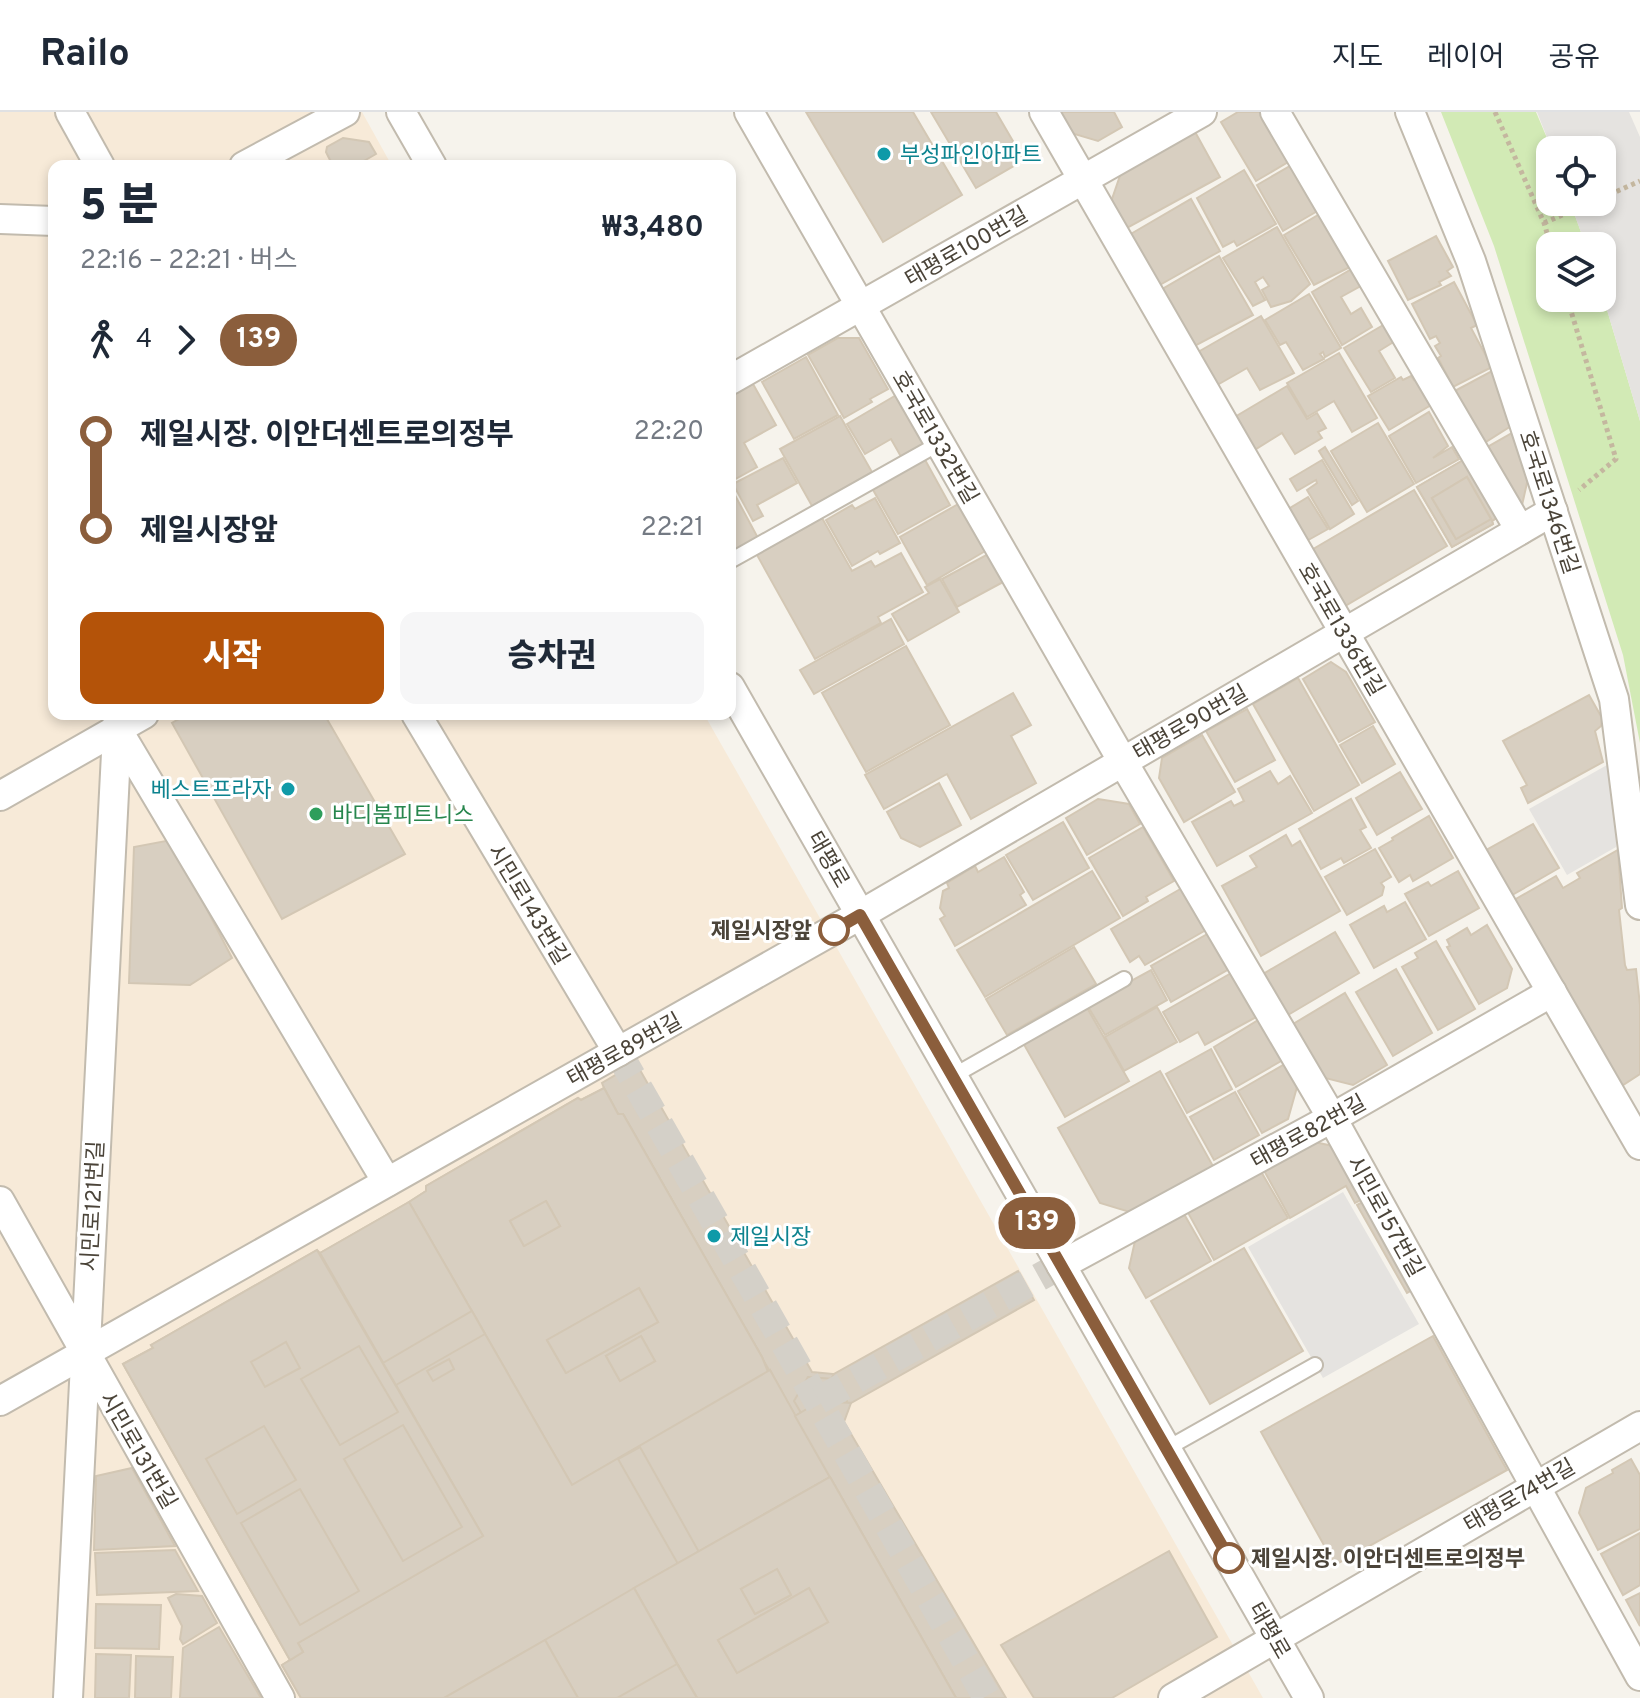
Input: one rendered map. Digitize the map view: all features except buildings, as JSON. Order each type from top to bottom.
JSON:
[{"type":"street","points":[[70,112],[97,160]]},
{"type":"street","points":[[255,160],[345,112]]},
{"type":"street","points":[[401,112],[429,160]]},
{"type":"street","name":"호국로1332번길","points":[[749,112],[1123,762]]},
{"type":"street","name":"호국로1336번길","points":[[1044,112],[1640,1145]]},
{"type":"street","name":"태평로100번길","points":[[736,377],[1202,112]]},
{"type":"street","points":[[1275,112],[1520,530]]},
{"type":"street","name":"호국로1346번길","points":[[1410,112],[1471,261],[1614,699],[1640,905]]},
{"type":"street","points":[[0,219],[48,221]]},
{"type":"street","name":"태평로90번길","points":[[860,915],[1553,511]]},
{"type":"street","name":"태평로","points":[[736,698],[1309,1698]]},
{"type":"street","name":"시민로143번길","points":[[420,720],[618,1052]]},
{"type":"street","points":[[0,796],[118,722],[387,1182]]},
{"type":"street","name":"시민로121번길","points":[[68,1698],[118,722]]},
{"type":"street","name":"시민로157번길","points":[[1123,762],[1332,1118],[1640,1676]]},
{"type":"street","name":"태평로89번길","points":[[0,1401],[860,915]]},
{"type":"street","name":"태평로82번길","points":[[1061,1265],[1332,1118],[1552,992]]},
{"type":"street","name":"시민로131번길","points":[[0,1201],[280,1698]]},
{"type":"street","name":"태평로74번길","points":[[1173,1698],[1640,1426]]},
{"type":"lane","points":[[736,558],[940,443]]},
{"type":"lane","points":[[953,1076],[1124,979]]},
{"type":"lane","points":[[1166,1449],[1315,1365]]},
{"type":"path","points":[[1495,112],[1547,232]]},
{"type":"path","points":[[1616,192],[1640,181]]},
{"type":"path","points":[[1544,223],[1560,216]]},
{"type":"path","points":[[1553,511],[1616,459],[1571,312]]},
{"type":"shaded area","points":[[0,112],[362,112],[389,160],[48,160],[48,720],[707,720],[1263,1698],[0,1698]]},
{"type":"shaded area","points":[[1537,112],[1629,112],[1640,137],[1640,421],[1608,312],[1616,312],[1616,232],[1581,232],[1575,216],[1616,216],[1616,136],[1546,136]]},
{"type":"shaded area","points":[[1607,765],[1617,823],[1616,847],[1567,875],[1529,809]]},
{"type":"shaded area","points":[[1343,1192],[1419,1324],[1323,1378],[1248,1247]]},
{"type":"green space","points":[[1441,112],[1536,112],[1546,136],[1536,136],[1536,216],[1575,216],[1581,232],[1536,232],[1536,312],[1608,312],[1640,421],[1640,743],[1623,655],[1494,246]]},
{"type":"tunnel","points":[[618,1052],[987,1698]]},
{"type":"tunnel","points":[[819,1400],[1061,1265]]},
{"type":"bus line","name":"139","points":[[834,930],[860,915],[1229,1558]]},
{"type":"place","name":"부성파인아파트","points":[[884,154]]},
{"type":"place","name":"베스트프라자","points":[[288,789]]},
{"type":"place","name":"바디붐피트니스","points":[[316,814]]},
{"type":"place","name":"제일시장앞","points":[[834,930]]},
{"type":"place","name":"제일시장","points":[[714,1236]]},
{"type":"place","name":"제일시장. 이안더센트로의정부","points":[[1229,1558]]}]
